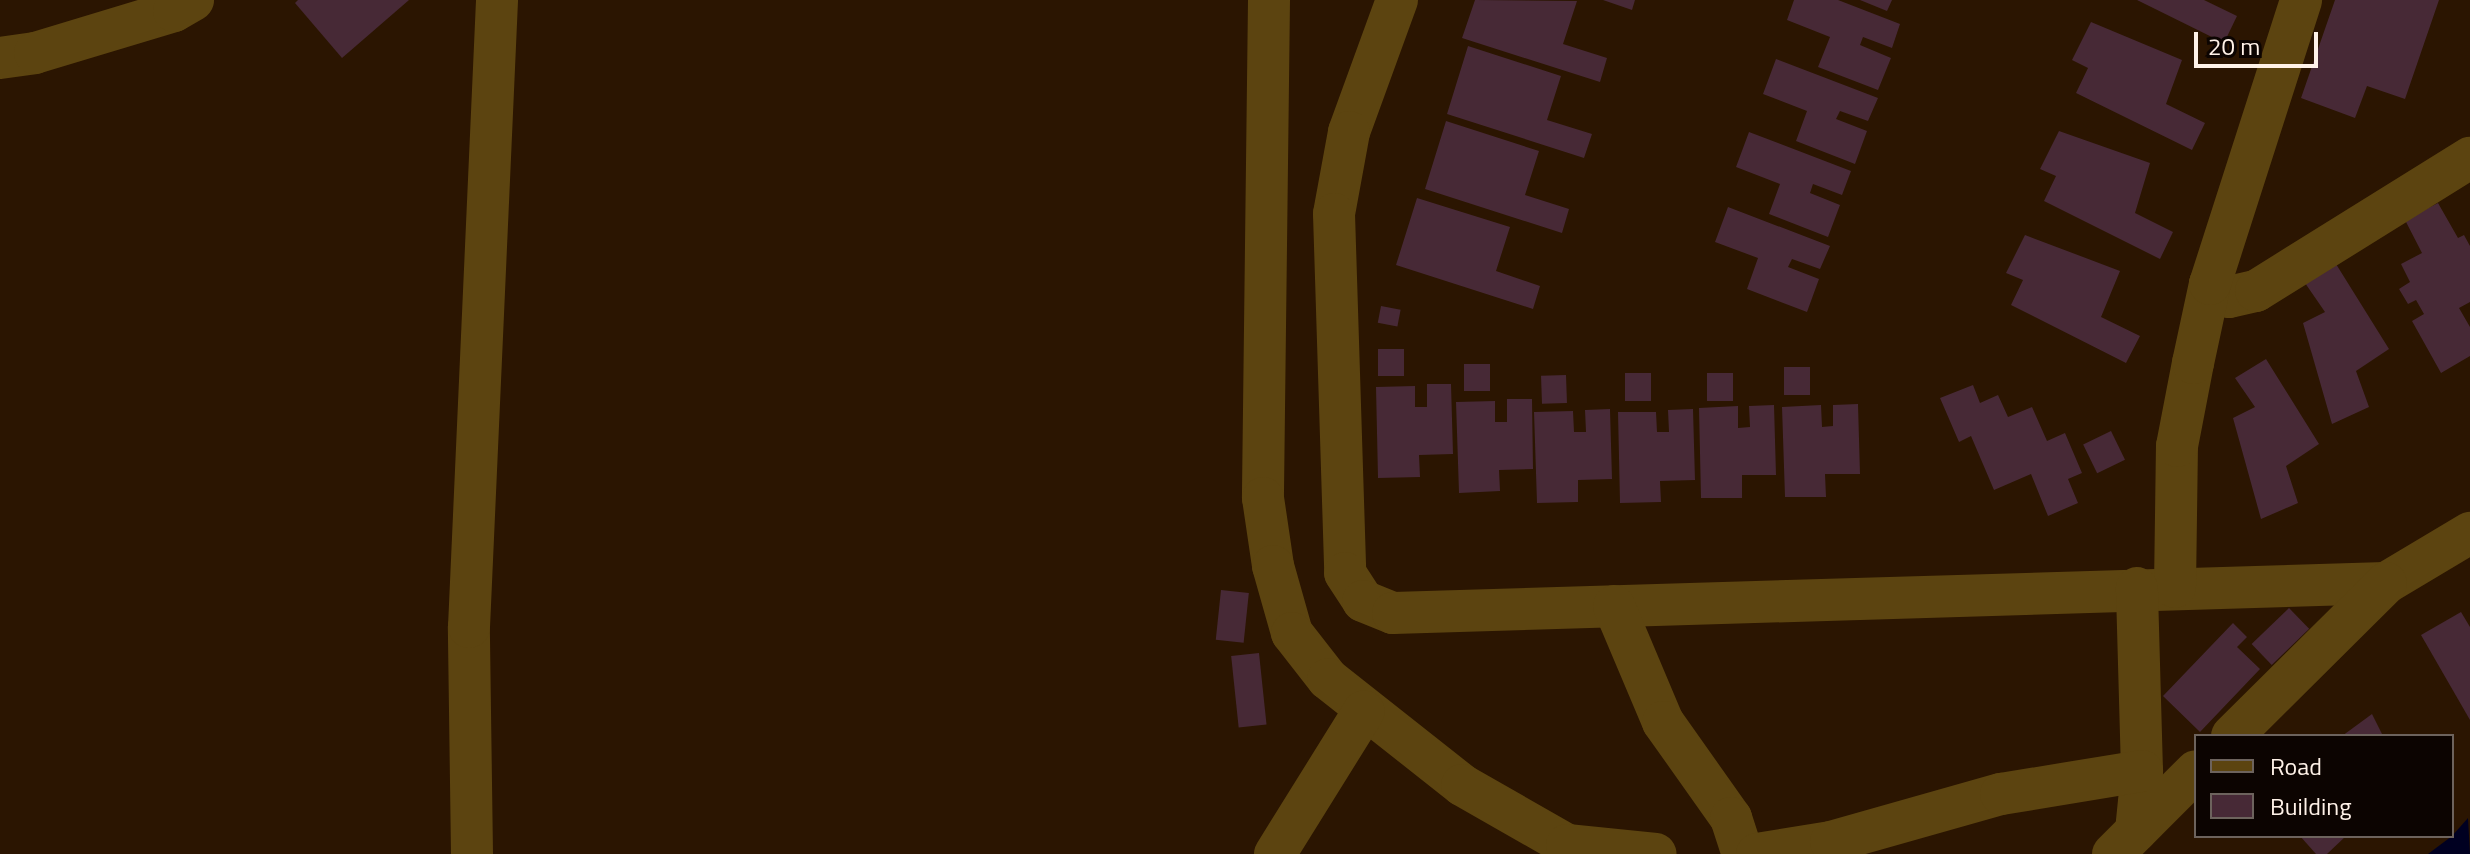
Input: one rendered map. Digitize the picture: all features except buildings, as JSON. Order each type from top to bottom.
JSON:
[{"type":"street","points":[[0,58],[35,53],[160,16],[193,0]]},
{"type":"street","points":[[472,854],[469,627],[497,0]]},
{"type":"street","points":[[1269,0],[1263,498],[1273,566],[1292,633],[1328,679],[1364,711],[1462,785],[1567,845],[1656,854]]},
{"type":"street","points":[[1397,0],[1349,132],[1334,214],[1345,573],[1363,601],[1393,613],[2156,587],[2386,583]]},
{"type":"street","points":[[2124,843],[2142,771],[2156,587],[2177,446],[2210,284],[2301,0]]},
{"type":"street","points":[[2210,284],[2229,297],[2256,291],[2470,158]]},
{"type":"street","points":[[2234,734],[2386,583],[2470,533]]},
{"type":"street","points":[[1614,606],[1663,722],[1731,818],[1743,854]]},
{"type":"street","points":[[1275,854],[1364,711]]},
{"type":"street","points":[[1757,854],[1806,850],[2001,794],[2142,771]]},
{"type":"street","points":[[2124,843],[2194,773]]},
{"type":"water","points":[[2468,818],[2470,854],[2428,854],[2449,838],[2454,838],[2454,834]]}]
